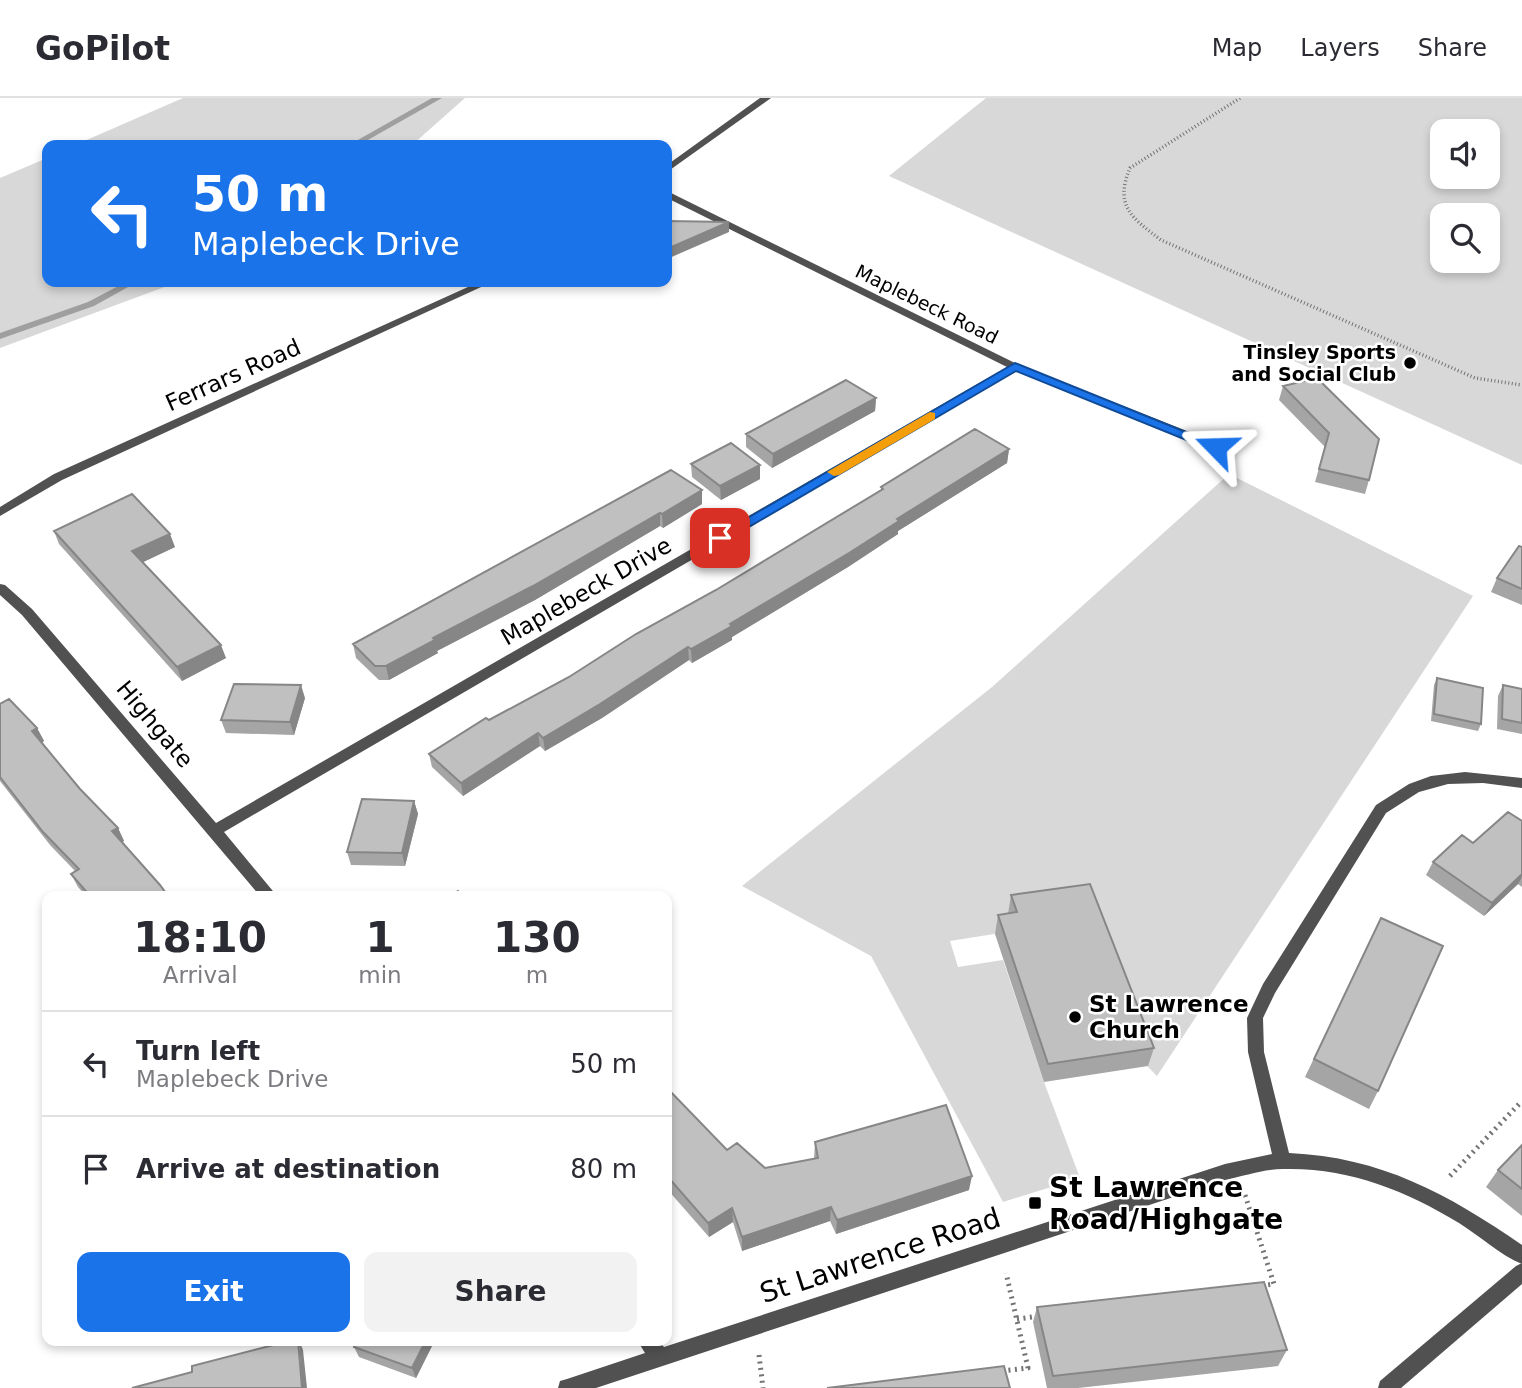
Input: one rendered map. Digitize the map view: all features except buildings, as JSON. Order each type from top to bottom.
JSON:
[{"type":"street","points":[[672,165],[766,98]]},
{"type":"street","name":"Maplebeck Road","points":[[672,196],[1015,367],[1216,447]]},
{"type":"street","name":"Ferrars Road","points":[[0,512],[58,477],[476,287]]},
{"type":"street","name":"Maplebeck Drive","points":[[214,831],[1015,367]]},
{"type":"street","name":"Highgate","points":[[0,588],[27,612],[265,891]]},
{"type":"street","points":[[1282,1161],[1256,1052],[1255,1018],[1269,989],[1381,809],[1399,794],[1421,784],[1449,777],[1484,776],[1522,783]]},
{"type":"street","name":"St Lawrence Road","points":[[567,1388],[1237,1170],[1282,1161],[1348,1167],[1404,1182],[1462,1212],[1522,1255]]},
{"type":"street","points":[[1387,1388],[1522,1272]]},
{"type":"street","points":[[651,1346],[660,1357]]},
{"type":"path","points":[[1240,98],[1130,168],[1121,183],[1122,204],[1138,223],[1161,240],[1475,378],[1522,385]]},
{"type":"path","points":[[1430,1196],[1522,1101]]},
{"type":"path","points":[[1237,1170],[1274,1284],[1247,1288]]},
{"type":"path","points":[[989,1373],[1028,1368],[999,1246]]},
{"type":"path","points":[[1017,1319],[1044,1315]]},
{"type":"shaded area","points":[[183,98],[465,98],[418,140],[86,140]]},
{"type":"shaded area","name":"Tinsley Sports and Social Club","points":[[986,98],[1522,98],[1522,465],[889,176]]},
{"type":"shaded area","points":[[42,160],[42,287],[165,287],[0,348],[0,178]]},
{"type":"shaded area","points":[[1229,474],[1473,596],[1157,1076],[1013,931],[950,941],[958,967],[1003,960],[1080,1178],[1003,1202],[871,956],[742,886],[992,687]]},
{"type":"waterway","points":[[362,140],[438,98]]},
{"type":"waterway","points":[[0,336],[91,304],[123,287]]},
{"type":"slow traffic","points":[[834,472],[930,416]]},
{"type":"place","name":"Tinsley Sports and Social Club","points":[[1410,363]]},
{"type":"place","name":"St Lawrence Church","points":[[1075,1017]]},
{"type":"place","name":"St Lawrence Road/Highgate","points":[[1035,1203]]},
{"type":"route","points":[[720,538],[1015,367],[1216,447]]}]
